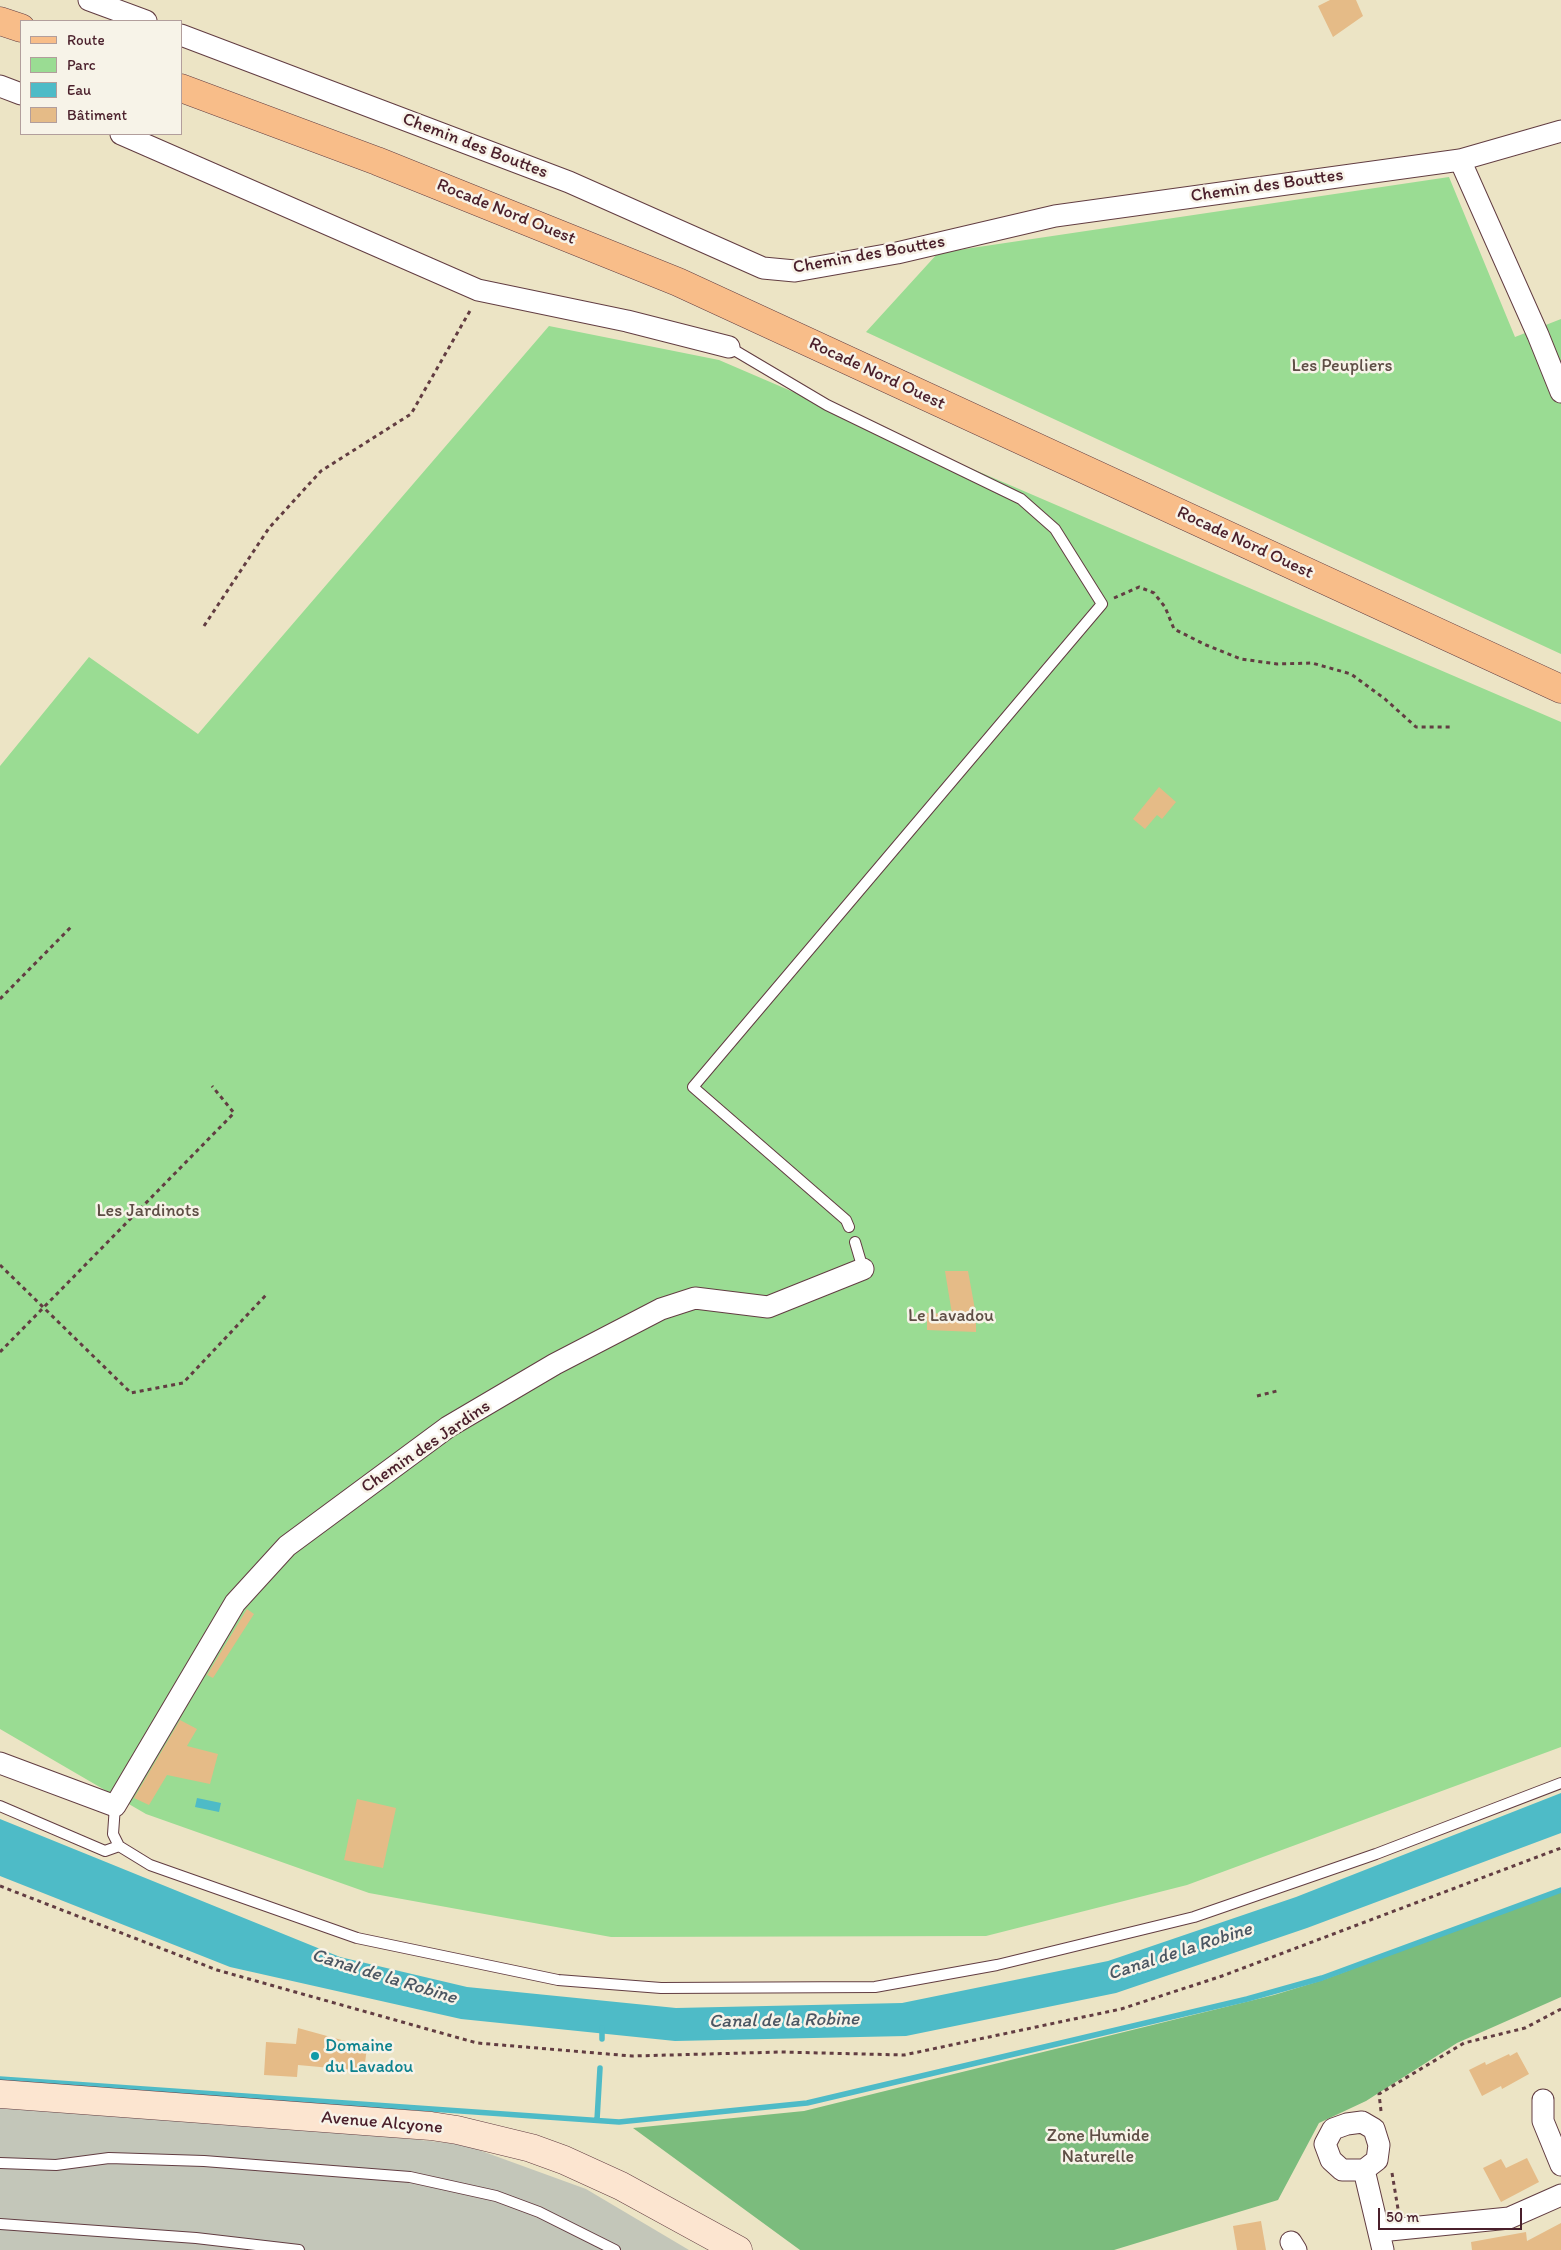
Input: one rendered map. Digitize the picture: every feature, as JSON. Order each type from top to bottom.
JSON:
[{"type":"main road","points":[[0,21],[20,28]]},
{"type":"main road","name":"Rocade Nord Ouest","points":[[182,88],[377,161],[678,282],[1561,689]]},
{"type":"street","points":[[89,0],[143,20]]},
{"type":"street","name":"Chemin des Bouttes","points":[[182,35],[569,182],[763,268],[795,271],[897,253],[1055,216],[1460,160],[1561,131]]},
{"type":"street","points":[[0,86],[20,94]]},
{"type":"street","points":[[123,135],[478,290],[627,321],[729,347]]},
{"type":"street","points":[[1460,160],[1561,392]]},
{"type":"street","name":"Chemin des Jardins","points":[[115,1806],[235,1603],[287,1546],[448,1427],[555,1364],[661,1309],[695,1298],[768,1308],[863,1269]]},
{"type":"street","points":[[0,1763],[115,1806]]},
{"type":"street","name":"Avenue Alcyone","points":[[0,2094],[431,2126],[466,2132],[531,2148],[564,2160],[621,2186],[738,2250]]},
{"type":"street","points":[[1543,2100],[1543,2121],[1561,2165]]},
{"type":"street","points":[[1364,2170],[1381,2240],[1401,2228],[1508,2218],[1561,2195]]},
{"type":"lane","points":[[729,347],[827,405],[1021,499],[1055,529],[1102,604],[694,1087],[846,1220],[849,1227]]},
{"type":"lane","points":[[855,1242],[863,1269]]},
{"type":"lane","points":[[115,1806],[113,1834],[119,1846],[150,1865],[357,1938],[558,1980],[661,1988],[876,1987],[998,1965],[1194,1917],[1376,1854],[1561,1783]]},
{"type":"lane","points":[[0,1806],[105,1851],[119,1846]]},
{"type":"lane","points":[[0,2164],[56,2165],[97,2158],[109,2158],[204,2162],[410,2177],[496,2196],[539,2212],[614,2250]]},
{"type":"lane","points":[[0,2224],[196,2238],[299,2250]]},
{"type":"path","points":[[204,626],[269,528],[322,471],[411,414],[476,299],[478,290]]},
{"type":"path","points":[[1102,604],[1139,587],[1154,593],[1165,607],[1174,630],[1206,645],[1241,659],[1277,664],[1312,663],[1351,674],[1385,699],[1416,727],[1454,727]]},
{"type":"path","points":[[0,999],[71,927]]},
{"type":"path","points":[[0,1352],[234,1113],[212,1086]]},
{"type":"path","points":[[0,1265],[130,1393],[182,1382],[266,1295]]},
{"type":"path","points":[[1257,1396],[1277,1391]]},
{"type":"path","points":[[1382,2120],[1379,2094],[1464,2043],[1525,2028],[1561,2009]]},
{"type":"path","points":[[1391,2170],[1401,2228]]},
{"type":"shaded area","points":[[0,2107],[341,2131],[465,2145],[586,2189],[689,2250],[0,2250]]},
{"type":"green space","name":"Les Peupliers","points":[[1449,177],[1515,337],[1561,319],[1561,654],[866,332],[938,253]]},
{"type":"green space","name":"Le Lavadou","points":[[549,326],[719,360],[1561,722],[1561,1747],[1187,1885],[986,1936],[611,1937],[369,1893],[146,1814],[0,1729],[0,766],[89,657],[198,734]]},
{"type":"green space","name":"Zone Humide Naturelle","points":[[1561,1891],[1561,1997],[1457,2043],[1366,2101],[1319,2123],[1278,2200],[1114,2250],[800,2250],[633,2128],[804,2111],[1274,1995],[1323,1980]]},
{"type":"water","name":"Canal de la Robine","points":[[1561,1793],[1561,1833],[1307,1928],[1116,1993],[906,2036],[675,2041],[461,2019],[230,1967],[0,1876],[0,1819],[340,1957],[467,1987],[676,2008],[902,2003],[1108,1961],[1296,1897]]},
{"type":"water","points":[[197,1798],[221,1803],[219,1812],[195,1807]]},
{"type":"building","points":[[1330,0],[1356,0],[1363,16],[1333,37],[1318,6]]},
{"type":"building","points":[[1159,787],[1176,802],[1162,819],[1157,815],[1145,829],[1133,819]]},
{"type":"building","points":[[945,1271],[968,1271],[976,1315],[976,1332],[927,1330],[927,1313],[952,1314]]},
{"type":"building","points":[[247,1609],[254,1614],[213,1678],[207,1675]]},
{"type":"building","points":[[180,1720],[197,1729],[187,1746],[218,1754],[210,1784],[167,1775],[149,1805],[134,1798]]},
{"type":"building","points":[[357,1799],[396,1808],[383,1868],[344,1860]]},
{"type":"building","name":"Domaine du Lavadou","points":[[298,2028],[367,2047],[364,2071],[298,2065],[297,2077],[264,2075],[266,2042],[296,2044]]},
{"type":"building","points":[[1517,2052],[1529,2074],[1502,2089],[1501,2086],[1482,2096],[1469,2070],[1485,2062],[1486,2065]]},
{"type":"building","points":[[1527,2158],[1539,2182],[1501,2202],[1483,2168],[1501,2159],[1506,2168]]},
{"type":"building","points":[[1261,2221],[1266,2250],[1237,2250],[1233,2226]]},
{"type":"building","points":[[1561,2223],[1561,2250],[1472,2250],[1471,2242],[1526,2232],[1527,2241]]},
{"type":"waterway","points":[[0,2079],[619,2122],[807,2103],[1247,1999],[1322,1978],[1561,1890]]},
{"type":"waterway","points":[[602,2028],[602,2039]]},
{"type":"waterway","points":[[597,2120],[600,2068]]},
{"type":"place","name":"Domaine du Lavadou","points":[[315,2056]]},
{"type":"park label","name":"Les Jardinots","points":[[148,1211]]}]
